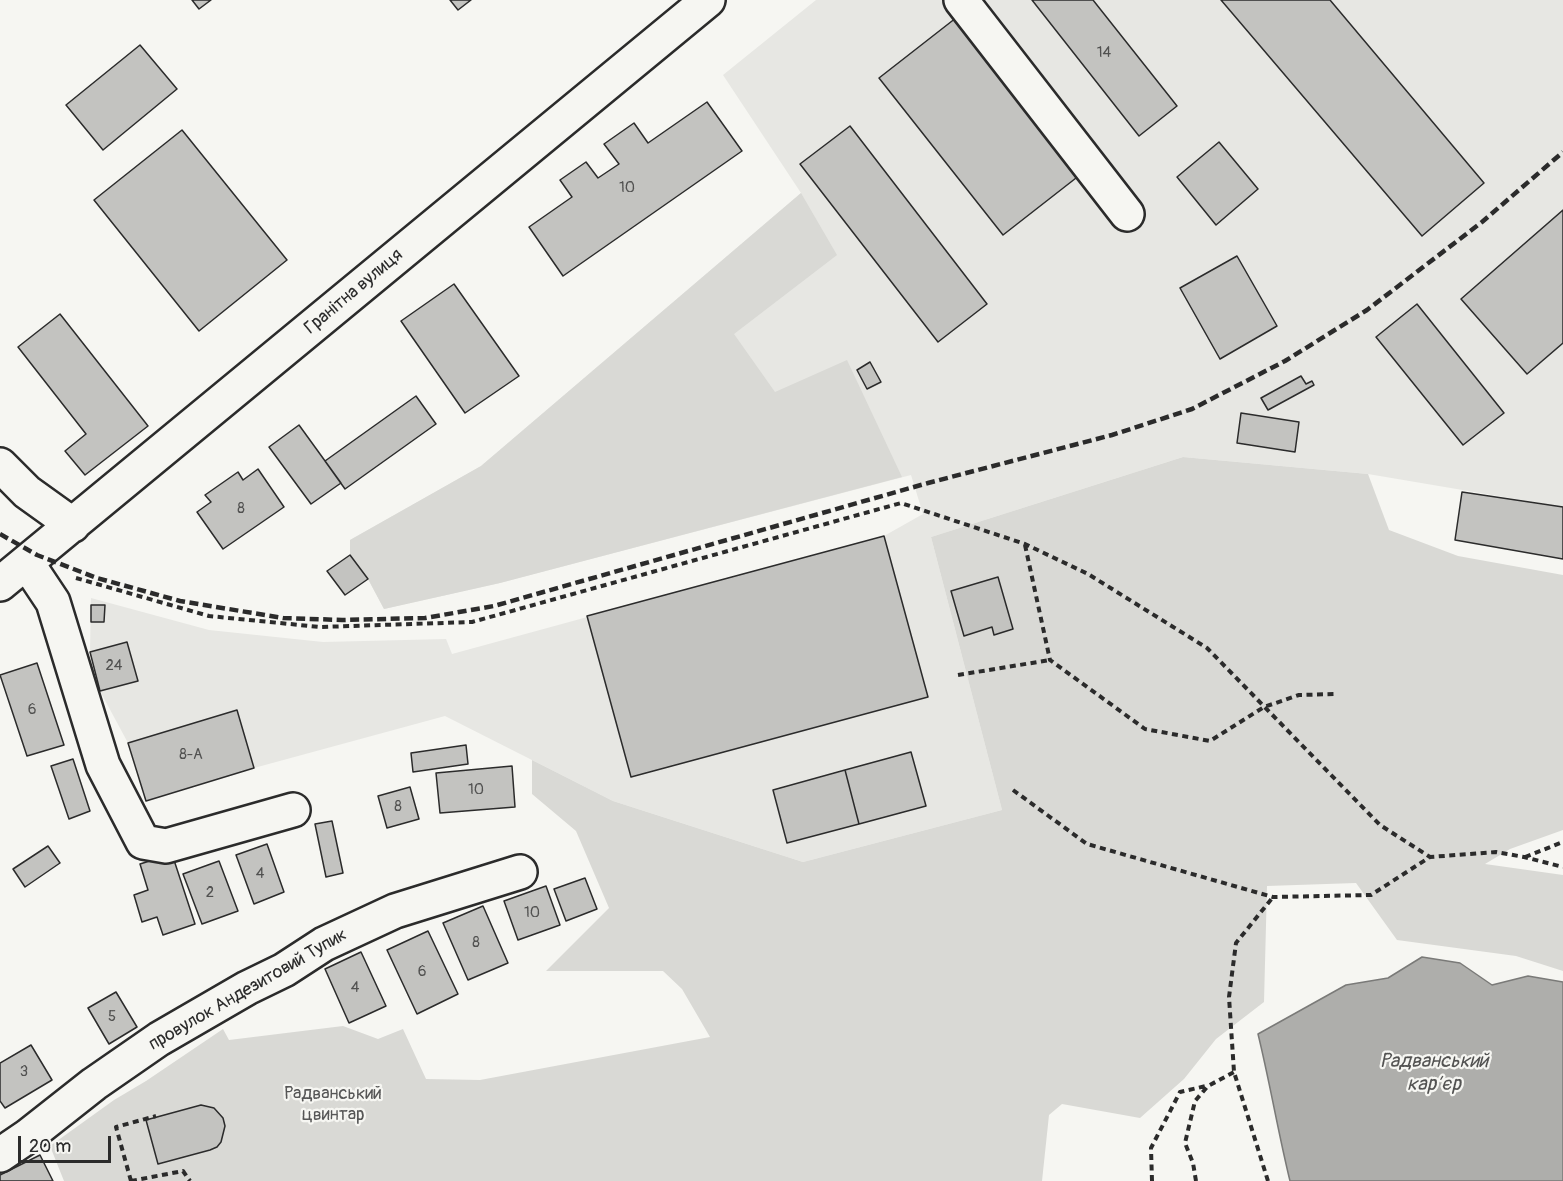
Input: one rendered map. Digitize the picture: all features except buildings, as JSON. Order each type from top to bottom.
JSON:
[{"type":"street","name":"Гранітна вулиця","points":[[0,584],[708,0]]},
{"type":"street","points":[[961,0],[1127,214]]},
{"type":"street","points":[[0,465],[27,492],[73,525]]},
{"type":"street","points":[[27,563],[53,602],[103,765],[143,842],[166,846],[293,810]]},
{"type":"street","name":"провулок Андезитовий Тупик","points":[[0,1155],[94,1084],[159,1039],[247,988],[284,970],[324,944],[395,911],[520,872]]},
{"type":"path","points":[[68,576],[209,616],[320,627],[472,622],[901,503],[1025,544],[1088,574],[1207,648],[1380,825],[1430,857]]},
{"type":"path","points":[[1025,544],[1050,660],[1145,729],[1210,741],[1264,707],[1299,695],[1336,694]]},
{"type":"path","points":[[958,675],[1050,660]]},
{"type":"path","points":[[1013,790],[1087,844],[1273,897],[1371,895],[1430,857],[1496,852],[1563,867]]},
{"type":"path","points":[[1524,857],[1563,842]]},
{"type":"path","points":[[1268,1181],[1234,1072],[1229,997],[1236,943],[1273,897]]},
{"type":"path","points":[[1152,1181],[1151,1148],[1180,1092],[1208,1086],[1234,1072]]},
{"type":"path","points":[[1196,1181],[1193,1163],[1185,1143],[1195,1101],[1208,1086]]},
{"type":"path","points":[[156,1116],[116,1127],[131,1181],[183,1171],[190,1181]]},
{"type":"shaded area","points":[[816,0],[1563,0],[1563,507],[1368,474],[1183,457],[931,537],[1002,810],[803,862],[613,801],[445,716],[254,768],[146,801],[128,743],[100,691],[90,652],[91,598],[209,630],[323,642],[446,639],[452,654],[884,536],[923,514],[911,475],[500,583],[384,609],[368,579],[350,555],[350,540],[481,466],[801,193],[723,75]]},
{"type":"green space","points":[[801,193],[837,255],[734,334],[775,392],[847,360],[902,477],[500,583],[384,609],[368,579],[350,555],[350,540],[481,466]]},
{"type":"green space","name":"Радванський цвинтар","points":[[1183,457],[1368,474],[1389,530],[1458,556],[1563,575],[1563,830],[1510,849],[1485,864],[1563,875],[1563,971],[1516,956],[1397,940],[1356,883],[1267,886],[1264,1002],[1216,1039],[1184,1079],[1140,1118],[1062,1104],[1049,1115],[1042,1181],[64,1181],[50,1146],[114,1100],[223,1029],[229,1040],[343,1026],[378,1039],[403,1029],[426,1079],[480,1080],[710,1037],[682,989],[663,971],[546,971],[609,908],[576,831],[532,794],[532,760],[613,801],[803,862],[1002,810],[931,537]]},
{"type":"water","name":"Радванський карʼєр","points":[[1422,957],[1460,963],[1492,985],[1528,976],[1563,982],[1563,1181],[1290,1181],[1258,1034],[1346,985],[1388,978]]},
{"type":"railway","points":[[0,534],[37,555],[97,578],[180,601],[283,618],[342,620],[425,618],[494,606],[928,483],[1112,435],[1192,409],[1285,361],[1367,310],[1482,222],[1563,152]]}]
